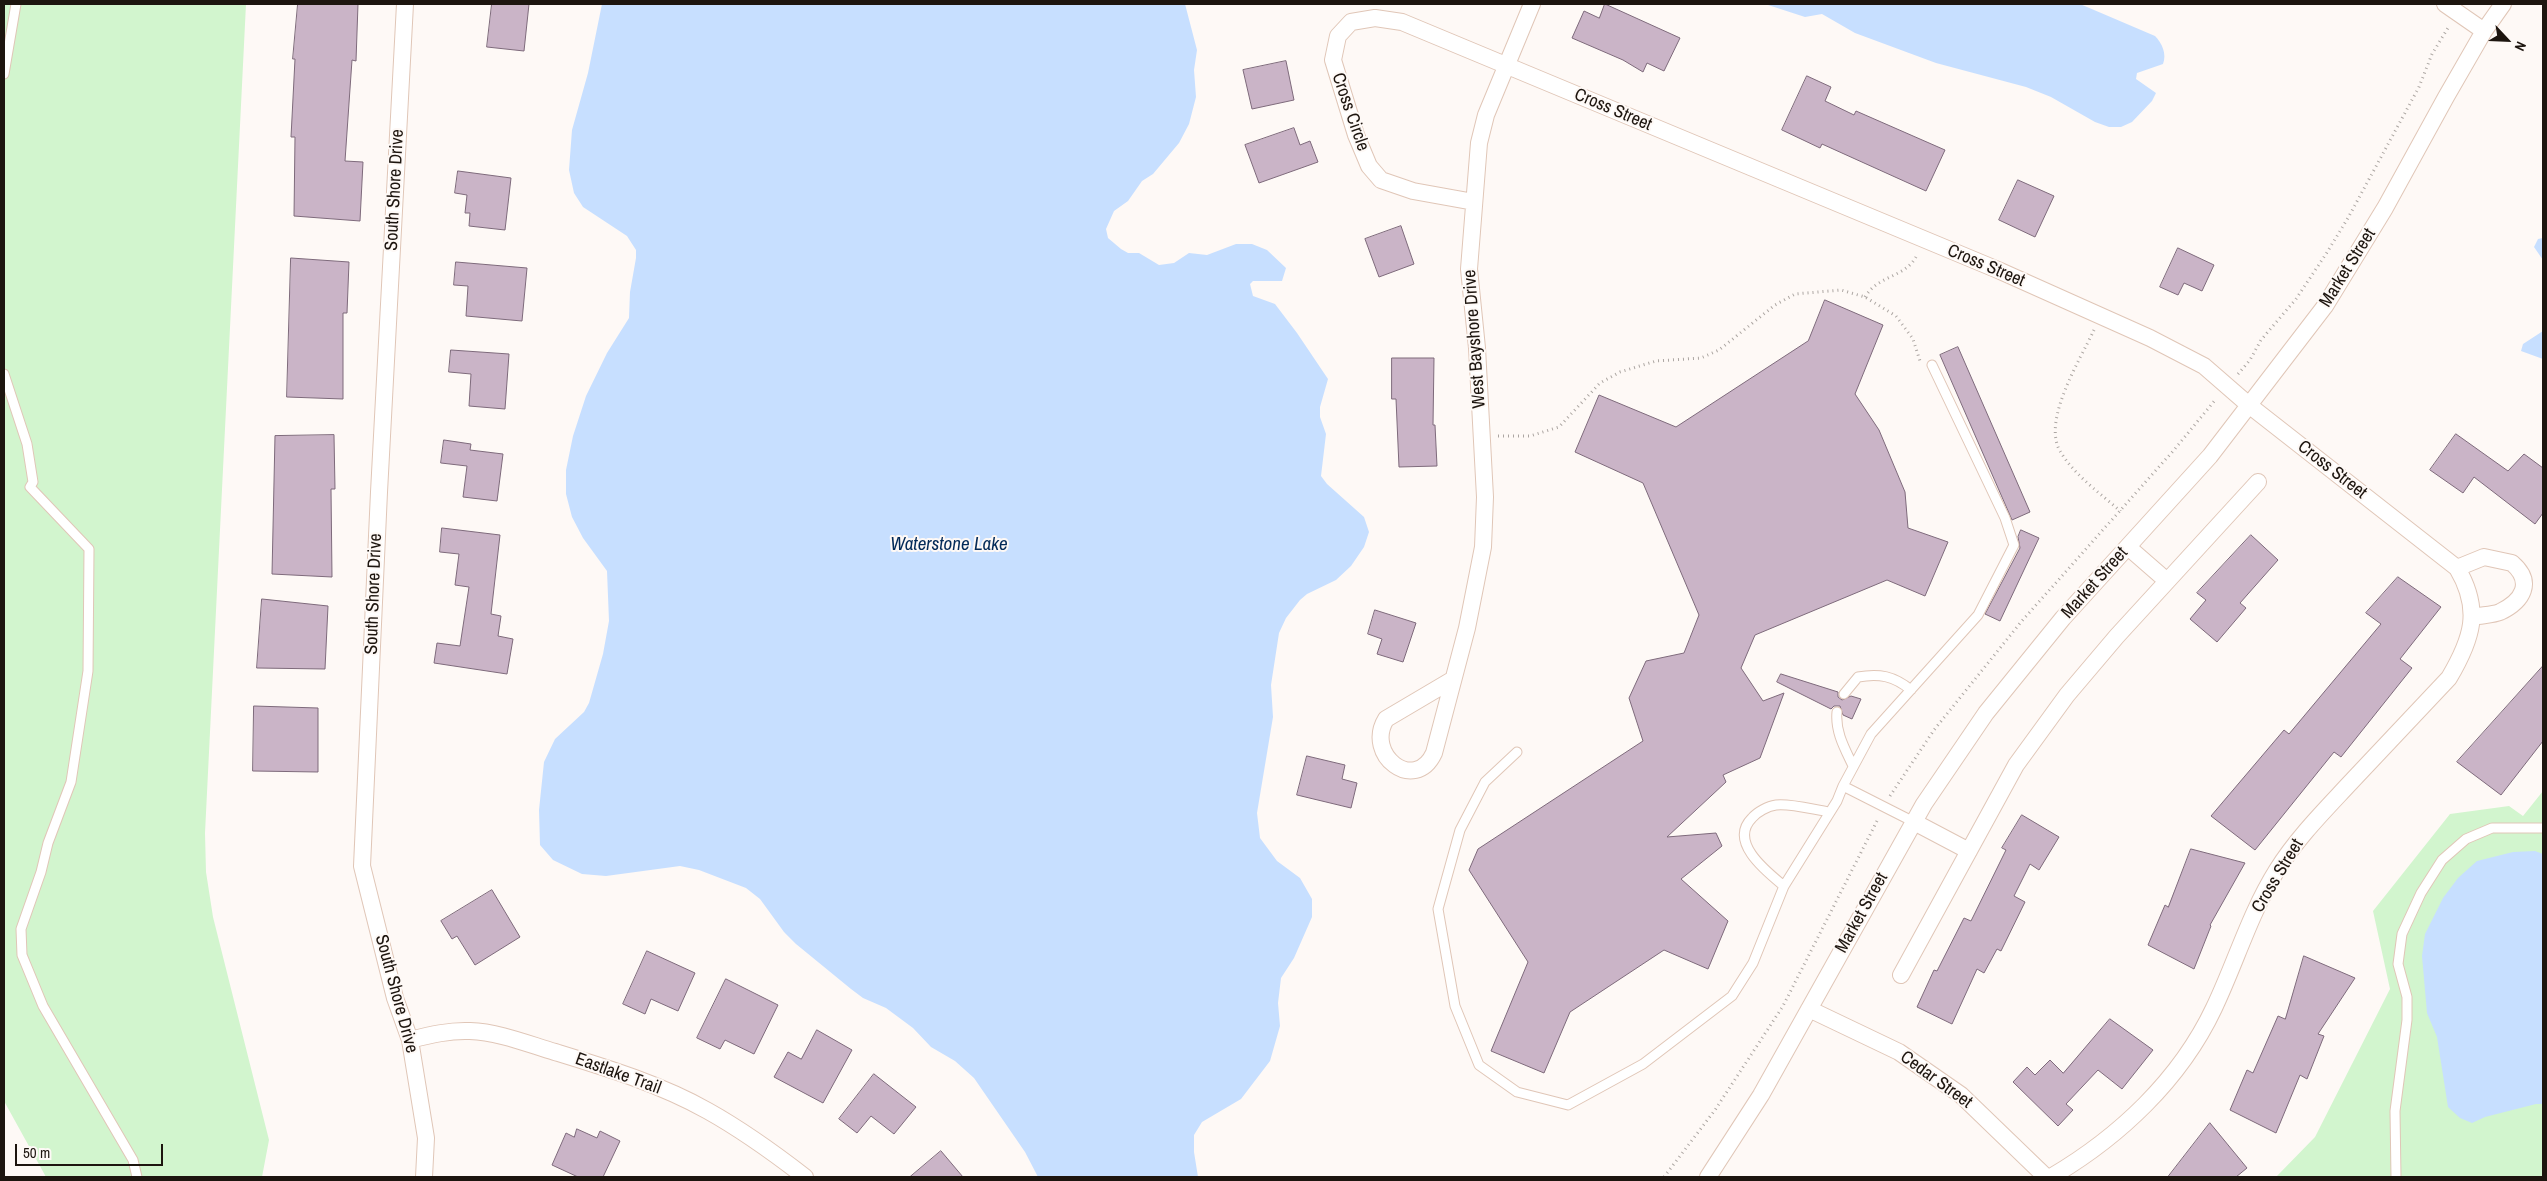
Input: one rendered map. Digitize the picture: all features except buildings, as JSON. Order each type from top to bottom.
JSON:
[{"type":"street","name":"South Shore Drive","points":[[405,4],[378,492],[362,866],[395,998],[410,1040],[426,1138],[424,1177]]},
{"type":"street","name":"West Bayshore Drive","points":[[1452,680],[1386,719],[1381,726],[1381,739],[1383,753],[1390,762],[1408,770],[1417,770],[1430,762],[1434,753],[1467,628],[1483,547],[1484,497],[1477,348],[1469,269],[1479,143],[1486,115],[1532,4]]},
{"type":"street","points":[[2445,4],[2484,31]]},
{"type":"street","name":"Market Street","points":[[1708,1177],[1761,1095],[1914,822],[1986,713],[2063,618],[2210,456],[2325,306],[2386,208],[2484,31],[2502,4]]},
{"type":"street","name":"Cross Circle","points":[[1474,202],[1413,191],[1380,180],[1369,166],[1356,135],[1333,60],[1338,36],[1351,22],[1375,18],[1402,22],[1506,64]]},
{"type":"street","name":"Cross Street","points":[[1506,64],[1923,239],[2102,317],[2204,366],[2250,406],[2457,568],[2468,586],[2473,617],[2466,649],[2449,678],[2302,835],[2278,869],[2260,898],[2214,1008],[2193,1049],[2167,1082],[2129,1120],[2080,1160],[2051,1177]]},
{"type":"street","points":[[1902,975],[2016,765],[2068,695],[2167,581],[2258,482]]},
{"type":"street","points":[[2128,547],[2167,581]]},
{"type":"street","points":[[2457,568],[2484,557],[2512,563],[2522,578],[2523,591],[2519,600],[2499,613],[2473,617]]},
{"type":"street","points":[[1914,822],[1969,851]]},
{"type":"street","name":"Cedar Street","points":[[1809,1010],[1898,1052],[1961,1095],[2046,1177]]},
{"type":"street","name":"Eastlake Trail","points":[[410,1040],[440,1032],[470,1031],[498,1035],[624,1075],[671,1093],[707,1110],[748,1135],[805,1177]]},
{"type":"lane","points":[[4,74],[16,4]]},
{"type":"lane","points":[[1517,752],[1485,782],[1460,830],[1438,909],[1455,1006],[1479,1065],[1518,1092],[1568,1105],[1643,1064],[1732,996],[1753,963],[1784,886],[1830,812],[1871,734],[1978,614],[2014,545],[2005,518],[1932,364]]},
{"type":"lane","points":[[4,374],[27,444],[33,482],[30,487],[89,549],[88,671],[71,782],[48,843],[41,872],[21,929],[22,955],[43,1006],[133,1160],[136,1177]]},
{"type":"lane","points":[[1844,694],[1858,677],[1875,674],[1899,680],[1911,690]]},
{"type":"lane","points":[[1837,712],[1836,722],[1839,736],[1853,766]]},
{"type":"lane","points":[[1843,786],[1914,822]]},
{"type":"lane","points":[[1784,886],[1764,869],[1749,851],[1745,841],[1749,821],[1754,815],[1776,805],[1830,812]]},
{"type":"lane","points":[[2396,1177],[2395,1111],[2407,1020],[2406,997],[2398,964],[2402,934],[2421,893],[2442,860],[2466,839],[2492,828],[2543,828]]},
{"type":"path","points":[[1865,297],[1871,287],[1908,268],[1923,239]]},
{"type":"path","points":[[1481,435],[1530,436],[1559,427],[1600,383],[1614,376],[1656,362],[1701,358],[1719,350],[1775,305],[1795,294],[1841,290],[1865,297],[1896,316],[1913,339],[1920,361],[1932,364]]},
{"type":"path","points":[[2102,317],[2057,410],[2055,432],[2060,450],[2072,466],[2120,511]]},
{"type":"green space","points":[[4,4],[246,4],[205,833],[206,872],[213,917],[269,1140],[262,1177],[46,1177],[4,1101]]},
{"type":"green space","points":[[2543,791],[2543,1177],[2276,1177],[2315,1137],[2390,989],[2373,911],[2450,814],[2509,806],[2523,816]]},
{"type":"water","name":"Waterstone Lake","points":[[602,4],[1185,4],[1197,50],[1194,70],[1196,97],[1189,124],[1179,143],[1153,174],[1142,181],[1128,201],[1114,211],[1106,229],[1108,238],[1128,253],[1139,253],[1159,265],[1174,263],[1189,253],[1207,255],[1236,244],[1252,244],[1267,250],[1286,268],[1282,281],[1253,281],[1250,284],[1253,296],[1275,304],[1328,379],[1320,407],[1320,417],[1326,434],[1321,476],[1327,484],[1364,517],[1369,532],[1364,547],[1351,566],[1336,580],[1307,594],[1300,600],[1286,618],[1279,633],[1271,685],[1273,717],[1257,813],[1260,838],[1277,861],[1300,878],[1312,899],[1312,917],[1294,958],[1281,978],[1278,1003],[1280,1026],[1270,1061],[1241,1099],[1202,1122],[1194,1135],[1194,1152],[1198,1177],[1038,1177],[1025,1152],[974,1078],[955,1061],[931,1047],[913,1028],[886,1008],[863,998],[796,944],[784,932],[760,899],[746,888],[699,870],[680,866],[606,876],[582,874],[553,860],[540,845],[539,810],[544,762],[555,739],[584,712],[589,703],[603,654],[609,621],[607,571],[583,538],[572,517],[566,494],[566,470],[573,436],[586,396],[607,353],[629,318],[630,292],[636,258],[636,250],[627,236],[583,207],[574,193],[569,170],[572,130],[588,73]]},
{"type":"water","points":[[1765,4],[2080,4],[2155,36],[2163,49],[2164,60],[2163,64],[2137,73],[2136,79],[2156,93],[2152,101],[2132,122],[2121,127],[2109,127],[2095,122],[2051,97],[2026,87],[1936,63],[1855,33],[1822,14],[1805,17]]},
{"type":"water","points":[[2543,238],[2543,260],[2534,247],[2538,239]]},
{"type":"water","points":[[2543,331],[2543,359],[2521,351],[2523,344]]},
{"type":"water","points":[[2535,851],[2543,854],[2543,1104],[2536,1104],[2485,1117],[2472,1123],[2460,1118],[2448,1107],[2437,1037],[2427,1013],[2422,956],[2425,934],[2443,898],[2458,878],[2477,861],[2513,852]]}]
